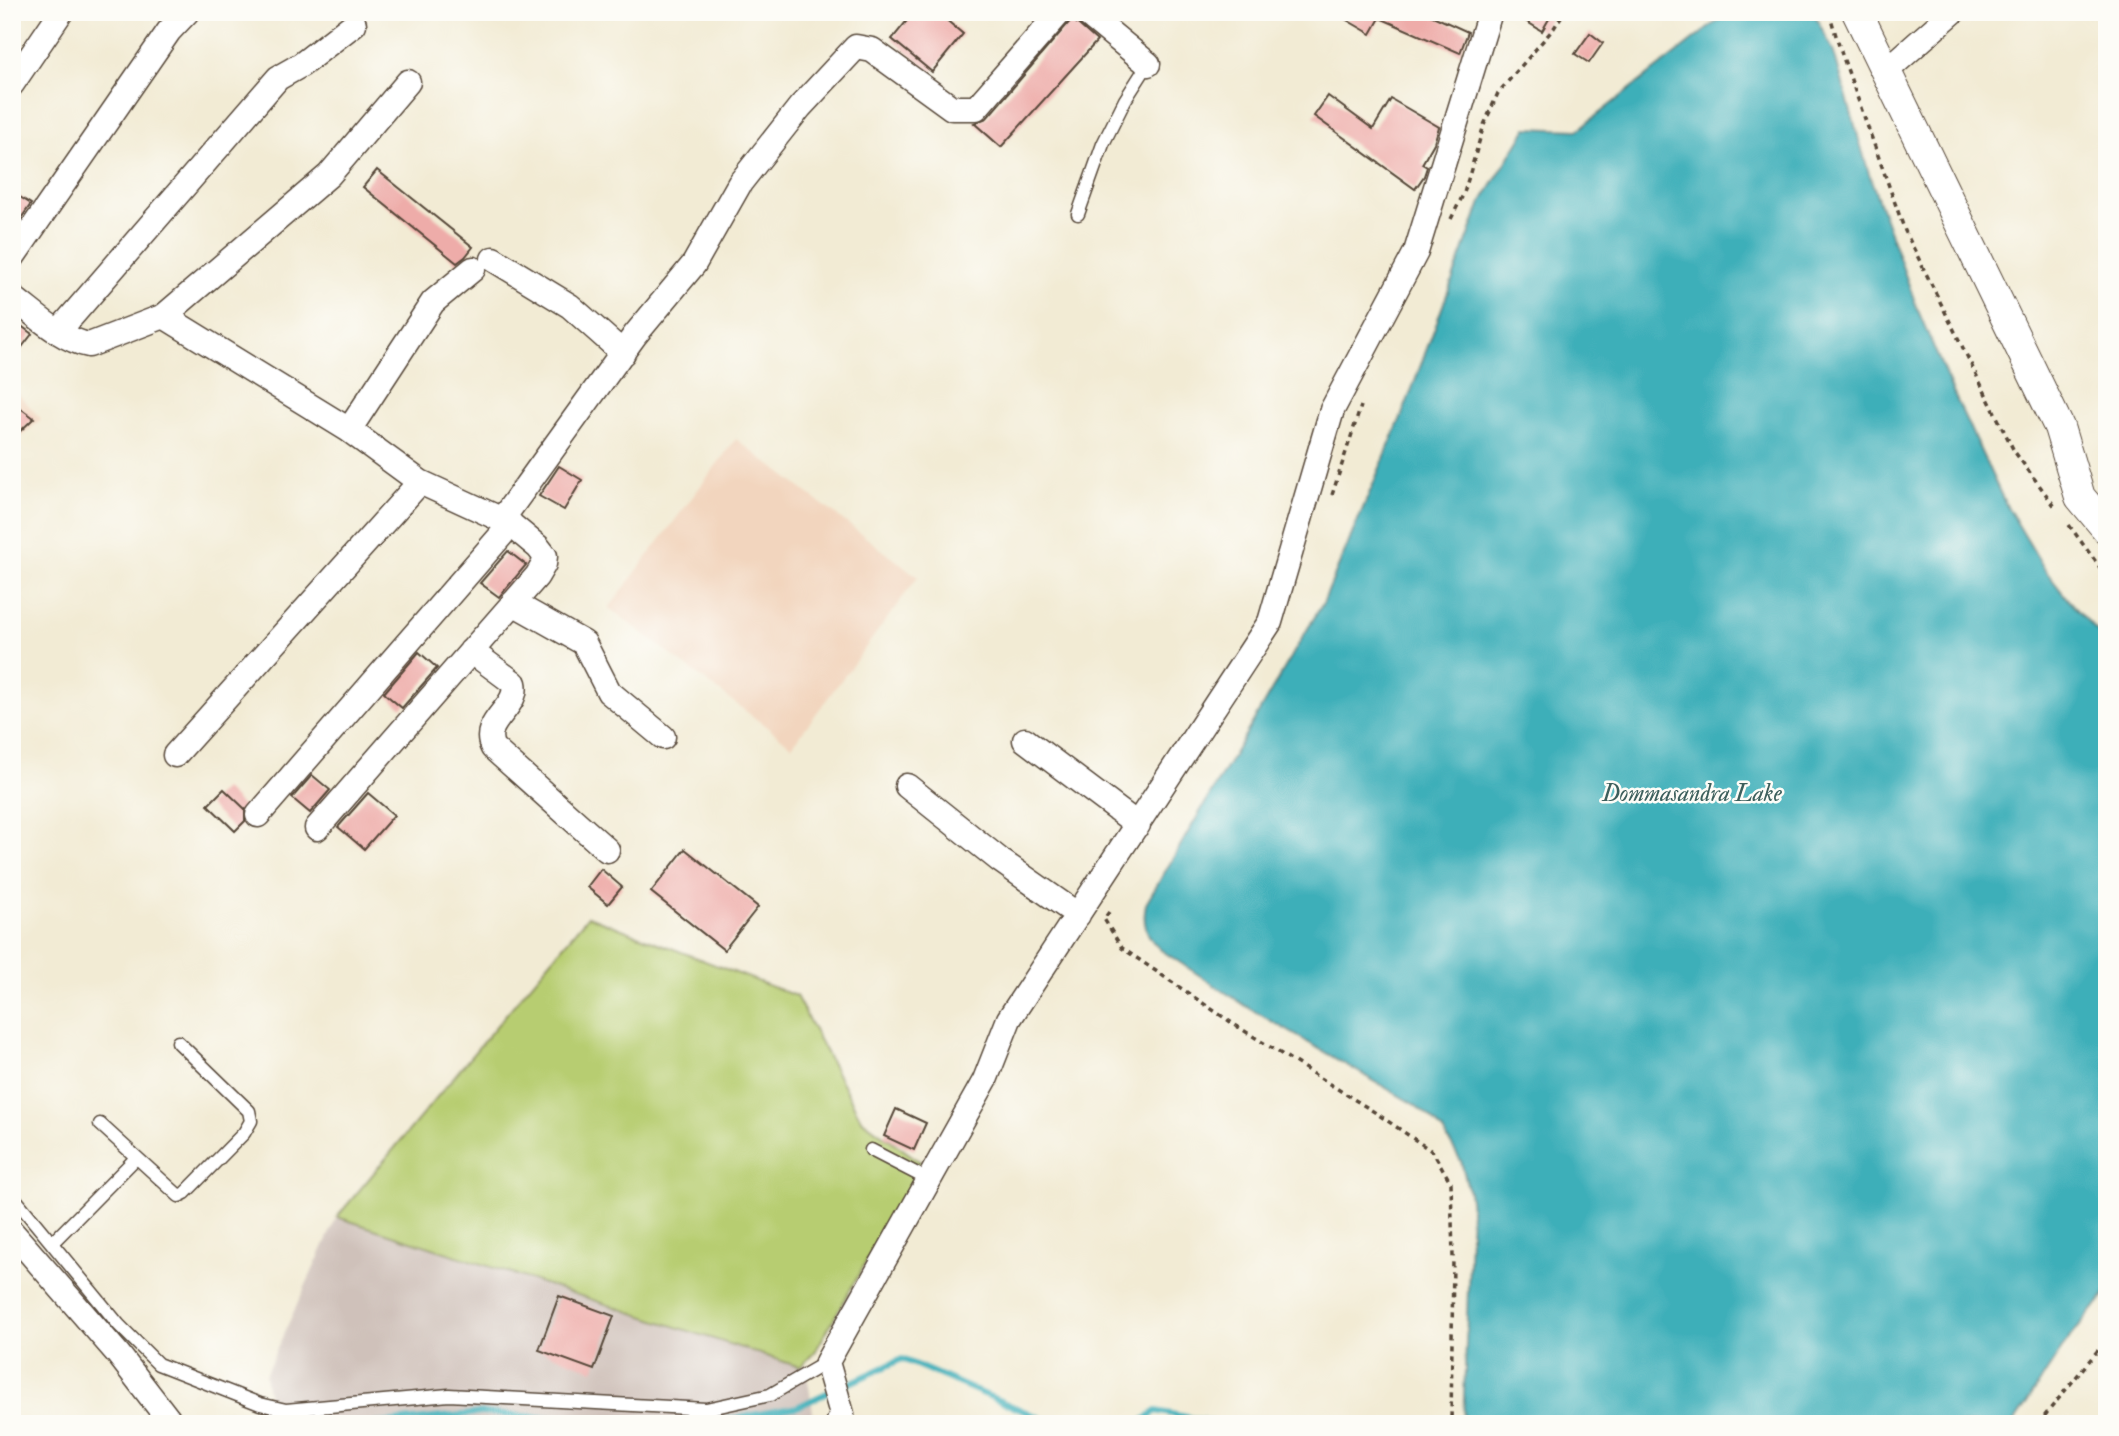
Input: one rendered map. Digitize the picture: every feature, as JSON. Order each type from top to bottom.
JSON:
[{"type":"street","points":[[12,84],[61,12]]},
{"type":"street","points":[[12,258],[169,31],[187,12]]},
{"type":"street","points":[[258,816],[507,521],[623,353],[694,264],[740,183],[800,107],[856,47],[872,50],[952,108],[965,110],[976,107],[1060,12]]},
{"type":"street","points":[[1085,12],[1148,64]]},
{"type":"street","points":[[838,1424],[842,1414],[827,1362],[985,1080],[1009,1019],[1270,622],[1332,410],[1416,252],[1490,12]]},
{"type":"street","points":[[1857,12],[2059,427],[2080,497],[2107,529]]},
{"type":"street","points":[[1885,72],[1953,12]]},
{"type":"street","points":[[58,331],[278,78],[301,65],[354,24]]},
{"type":"street","points":[[12,297],[75,342],[89,345],[164,316],[329,175],[408,82]]},
{"type":"street","points":[[349,430],[433,302],[483,264],[570,306],[623,353]]},
{"type":"street","points":[[164,316],[349,430],[420,482],[507,521],[545,556],[537,576],[317,828]]},
{"type":"street","points":[[175,755],[420,482]]},
{"type":"street","points":[[513,603],[584,643],[609,692],[663,737]]},
{"type":"street","points":[[471,651],[514,683],[516,689],[490,731],[489,741],[493,748],[607,850]]},
{"type":"street","points":[[1025,740],[1138,825]]},
{"type":"street","points":[[907,786],[1001,861],[1078,915]]},
{"type":"street","points":[[12,1232],[118,1354],[172,1424]]},
{"type":"lane","points":[[1078,214],[1102,144],[1148,64]]},
{"type":"lane","points":[[100,1124],[179,1196],[244,1133],[251,1121],[249,1111],[177,1042]]},
{"type":"lane","points":[[871,1150],[929,1180]]},
{"type":"lane","points":[[52,1243],[136,1158]]},
{"type":"lane","points":[[12,1195],[119,1325],[158,1364],[260,1404],[286,1410],[449,1395],[706,1409],[770,1395],[827,1362]]},
{"type":"path","points":[[1829,12],[1905,231],[2014,451],[2060,514]]},
{"type":"path","points":[[2068,524],[2107,577]]},
{"type":"path","points":[[1104,919],[1122,948],[1235,1025],[1433,1152],[1451,1182],[1451,1424]]},
{"type":"path","points":[[2038,1424],[2107,1339]]},
{"type":"shaded area","points":[[12,387],[41,419],[12,446]]},
{"type":"shaded area","points":[[736,439],[918,577],[792,746],[609,608]]},
{"type":"shaded area","points":[[337,1217],[806,1369],[815,1424],[273,1424],[265,1375]]},
{"type":"green space","points":[[588,916],[796,996],[861,1119],[922,1163],[815,1352],[800,1367],[337,1217]]},
{"type":"water","name":"Dommasandra Lake","points":[[1729,12],[1813,12],[1833,50],[1869,174],[1919,313],[1952,390],[2004,501],[2045,570],[2107,642],[2107,1292],[2062,1348],[2013,1424],[1463,1424],[1471,1209],[1461,1161],[1443,1131],[1415,1105],[1249,1008],[1161,950],[1149,935],[1145,923],[1146,904],[1324,601],[1403,413],[1481,203],[1527,128],[1578,130]]},
{"type":"building","points":[[914,12],[937,12],[963,34],[932,72],[892,39]]},
{"type":"building","points":[[1333,12],[1424,12],[1468,32],[1460,53],[1380,18],[1371,34]]},
{"type":"building","points":[[1511,12],[1553,12],[1542,31]]},
{"type":"building","points":[[1072,19],[1097,41],[1001,147],[974,123],[987,118]]},
{"type":"building","points":[[1590,33],[1603,43],[1589,63],[1575,54]]},
{"type":"building","points":[[1328,96],[1373,129],[1391,99],[1439,127],[1434,143],[1422,164],[1427,167],[1424,176],[1415,189],[1314,116]]},
{"type":"building","points":[[377,170],[473,247],[465,257],[457,263],[363,187]]},
{"type":"building","points":[[12,192],[31,204],[12,231]]},
{"type":"building","points":[[12,319],[32,334],[12,360]]},
{"type":"building","points":[[12,402],[34,418],[12,439]]},
{"type":"building","points":[[559,466],[582,480],[564,510],[539,496]]},
{"type":"building","points":[[508,551],[526,565],[499,597],[480,583]]},
{"type":"building","points":[[419,652],[437,668],[402,708],[384,693]]},
{"type":"building","points":[[312,775],[330,790],[310,813],[292,798]]},
{"type":"building","points":[[224,789],[245,809],[245,821],[235,831],[208,805]]},
{"type":"building","points":[[368,793],[394,815],[364,849],[338,827]]},
{"type":"building","points":[[685,849],[758,907],[724,950],[651,892]]},
{"type":"building","points":[[601,869],[622,887],[608,904],[587,887]]},
{"type":"building","points":[[896,1109],[926,1123],[914,1150],[884,1136]]},
{"type":"building","points":[[559,1296],[614,1316],[594,1370],[539,1350]]},
{"type":"waterway","points":[[839,1388],[902,1359],[1054,1424]]},
{"type":"waterway","points":[[703,1424],[797,1407],[829,1392]]},
{"type":"waterway","points":[[1139,1424],[1156,1411],[1220,1424]]},
{"type":"waterway","points":[[374,1424],[482,1413],[639,1424]]}]
